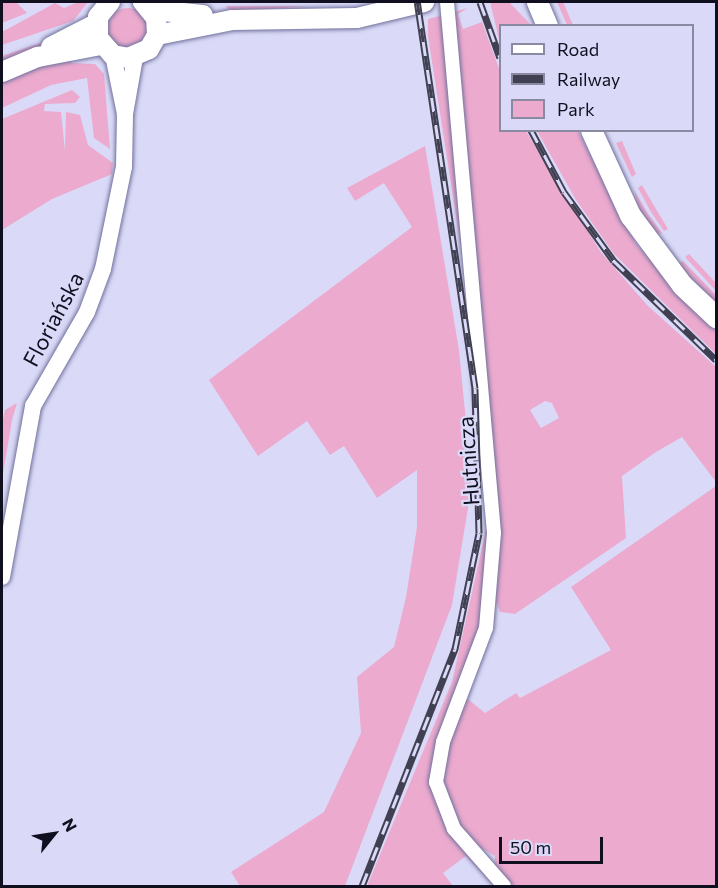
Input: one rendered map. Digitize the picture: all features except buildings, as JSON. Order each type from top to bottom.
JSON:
[{"type":"main road","points":[[2,72],[38,57],[96,24],[110,2]]},
{"type":"main road","points":[[38,57],[107,50],[135,57],[157,35],[232,20],[357,18],[424,2]]},
{"type":"main road","points":[[537,2],[546,24]]},
{"type":"main road","points":[[146,4],[232,20]]},
{"type":"main road","points":[[146,4],[157,35]]},
{"type":"main road","points":[[96,24],[107,50]]},
{"type":"main road","points":[[592,132],[636,224],[682,285],[717,318]]},
{"type":"street","name":"Hutnicza","points":[[447,2],[494,533],[486,628],[443,742],[436,782],[454,829],[504,886]]},
{"type":"street","name":"Floriańska","points":[[107,50],[125,114]]},
{"type":"street","name":"Floriańska","points":[[2,577],[33,406],[87,312],[104,269],[124,167],[125,114],[135,57]]},
{"type":"green space","points":[[2,2],[16,2],[27,13],[2,23]]},
{"type":"green space","points":[[78,2],[88,2],[73,21],[2,45],[2,32],[55,3],[64,8]]},
{"type":"green space","points":[[490,2],[510,3],[530,24],[499,24],[499,39]]},
{"type":"green space","points":[[557,2],[563,2],[573,24],[567,24]]},
{"type":"green space","points":[[226,6],[308,6],[230,12]]},
{"type":"green space","points":[[128,8],[142,14],[148,28],[142,42],[128,48],[114,42],[108,28],[114,14]]},
{"type":"green space","points":[[468,8],[458,14],[463,29],[482,22],[499,68],[499,132],[527,132],[600,251],[647,305],[716,367],[716,482],[682,437],[622,476],[626,538],[515,614],[500,612],[494,596],[454,12]],"holes":[[[545,401],[552,403],[559,418],[541,428],[530,410]]]},
{"type":"green space","points":[[443,15],[468,293],[428,36],[428,19]]},
{"type":"green space","points":[[61,36],[18,57],[2,64],[2,56]]},
{"type":"green space","points":[[69,57],[72,63],[95,64],[104,74],[110,149],[94,138],[87,78],[51,85],[2,108],[2,80]]},
{"type":"green space","points":[[72,90],[80,97],[75,103],[45,104],[44,111],[61,112],[65,151],[66,112],[80,115],[88,145],[113,163],[112,174],[52,199],[2,230],[2,119]]},
{"type":"green space","points":[[538,132],[579,132],[636,244],[716,331],[716,354],[614,254],[576,200]]},
{"type":"green space","points":[[622,141],[636,174],[632,177],[616,143]]},
{"type":"green space","points":[[425,146],[459,350],[472,484],[452,605],[345,886],[240,886],[231,872],[324,812],[361,733],[357,677],[394,647],[406,597],[417,527],[417,470],[377,498],[344,446],[330,455],[307,421],[258,456],[209,380],[412,227],[384,183],[355,201],[347,188]]},
{"type":"green space","points":[[642,185],[668,229],[664,231],[651,212],[638,188]]},
{"type":"green space","points":[[634,190],[662,233],[656,235],[638,207]]},
{"type":"green space","points":[[689,254],[716,283],[716,291],[685,257]]},
{"type":"green space","points":[[683,261],[716,295],[716,303],[678,265]]},
{"type":"green space","points":[[17,403],[2,480],[2,424],[5,410]]},
{"type":"green space","points":[[716,486],[716,886],[509,886],[494,868],[495,856],[465,839],[439,776],[464,696],[485,713],[516,693],[520,698],[611,650],[571,587]]},
{"type":"green space","points":[[491,507],[483,620],[434,796],[449,827],[494,886],[466,856],[443,873],[453,886],[367,886],[452,682]]},
{"type":"railway","points":[[362,886],[455,649],[479,533],[475,388],[417,2]]},
{"type":"railway","points":[[480,2],[499,55]]},
{"type":"railway","points":[[532,132],[564,192],[614,261],[716,360]]}]
